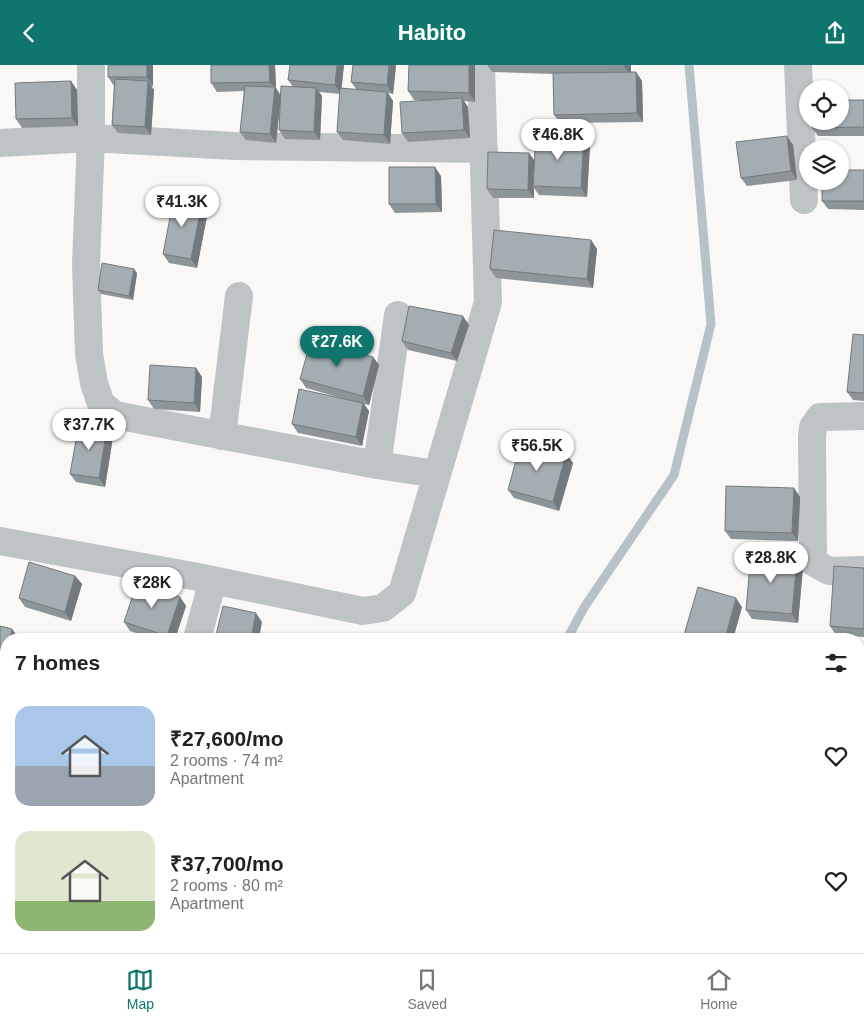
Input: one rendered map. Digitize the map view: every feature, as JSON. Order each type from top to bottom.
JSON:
[{"type":"street","points":[[91,65],[92,138],[86,264],[89,354],[94,383],[101,404],[115,415],[377,465],[437,474]]},
{"type":"street","points":[[0,541],[213,580],[363,611],[383,609],[402,593],[488,302],[480,65]]},
{"type":"street","points":[[798,65],[804,200]]},
{"type":"street","points":[[0,143],[92,138],[235,146],[484,149]]},
{"type":"street","points":[[222,436],[239,296]]},
{"type":"street","points":[[377,465],[398,315]]},
{"type":"street","points":[[864,416],[820,417],[813,427],[812,437],[813,562],[829,571],[864,570]]},
{"type":"street","points":[[199,633],[213,580]]},
{"type":"building","points":[[108,65],[147,65],[147,77],[108,77]]},
{"type":"building","points":[[211,65],[269,65],[270,82],[211,83]]},
{"type":"building","points":[[290,65],[337,65],[335,85],[288,80]]},
{"type":"building","points":[[353,65],[389,65],[387,85],[351,82]]},
{"type":"building","points":[[409,65],[469,65],[469,93],[408,91]]},
{"type":"building","points":[[636,72],[637,113],[554,115],[553,73]]},
{"type":"building","points":[[115,79],[148,81],[145,127],[112,125]]},
{"type":"building","points":[[71,81],[72,118],[16,119],[15,83]]},
{"type":"building","points":[[245,86],[275,87],[270,134],[240,132]]},
{"type":"building","points":[[281,86],[316,88],[314,132],[279,130]]},
{"type":"building","points":[[340,88],[387,92],[384,135],[337,132]]},
{"type":"building","points":[[462,98],[464,130],[402,133],[400,102]]},
{"type":"building","points":[[849,100],[864,100],[864,127],[849,127]]},
{"type":"building","points":[[536,134],[584,136],[581,188],[533,186]]},
{"type":"building","points":[[787,136],[791,171],[741,178],[736,142]]},
{"type":"building","points":[[488,152],[529,153],[528,190],[487,189]]},
{"type":"building","points":[[389,167],[435,167],[436,204],[389,204]]},
{"type":"building","points":[[849,170],[864,170],[864,201],[822,201],[822,190],[849,190]]},
{"type":"building","points":[[174,197],[202,203],[191,259],[163,254]]},
{"type":"building","points":[[494,230],[591,240],[587,279],[490,269]]},
{"type":"building","points":[[102,263],[134,269],[129,296],[98,290]]},
{"type":"building","points":[[409,306],[463,316],[451,353],[402,341]]},
{"type":"building","points":[[853,334],[864,335],[864,393],[847,392]]},
{"type":"building","points":[[311,340],[373,357],[363,396],[300,379]]},
{"type":"building","points":[[150,365],[196,368],[194,403],[148,400]]},
{"type":"building","points":[[299,389],[363,403],[356,437],[292,424]]},
{"type":"building","points":[[79,423],[107,428],[99,478],[70,474]]},
{"type":"building","points":[[521,441],[566,454],[553,502],[508,490]]},
{"type":"building","points":[[726,486],[794,488],[792,533],[725,531]]},
{"type":"building","points":[[751,554],[797,559],[792,614],[746,610]]},
{"type":"building","points":[[29,562],[75,576],[65,612],[19,598]]},
{"type":"building","points":[[834,566],[864,568],[864,629],[830,626]]},
{"type":"building","points":[[137,583],[180,597],[168,633],[158,633],[124,622]]},
{"type":"building","points":[[698,587],[736,598],[727,633],[685,633]]},
{"type":"building","points":[[223,606],[256,613],[252,633],[216,633]]},
{"type":"building","points":[[0,626],[12,629],[11,633],[0,633]]},
{"type":"waterway","points":[[570,633],[585,606],[674,475],[711,324],[689,65]]}]
